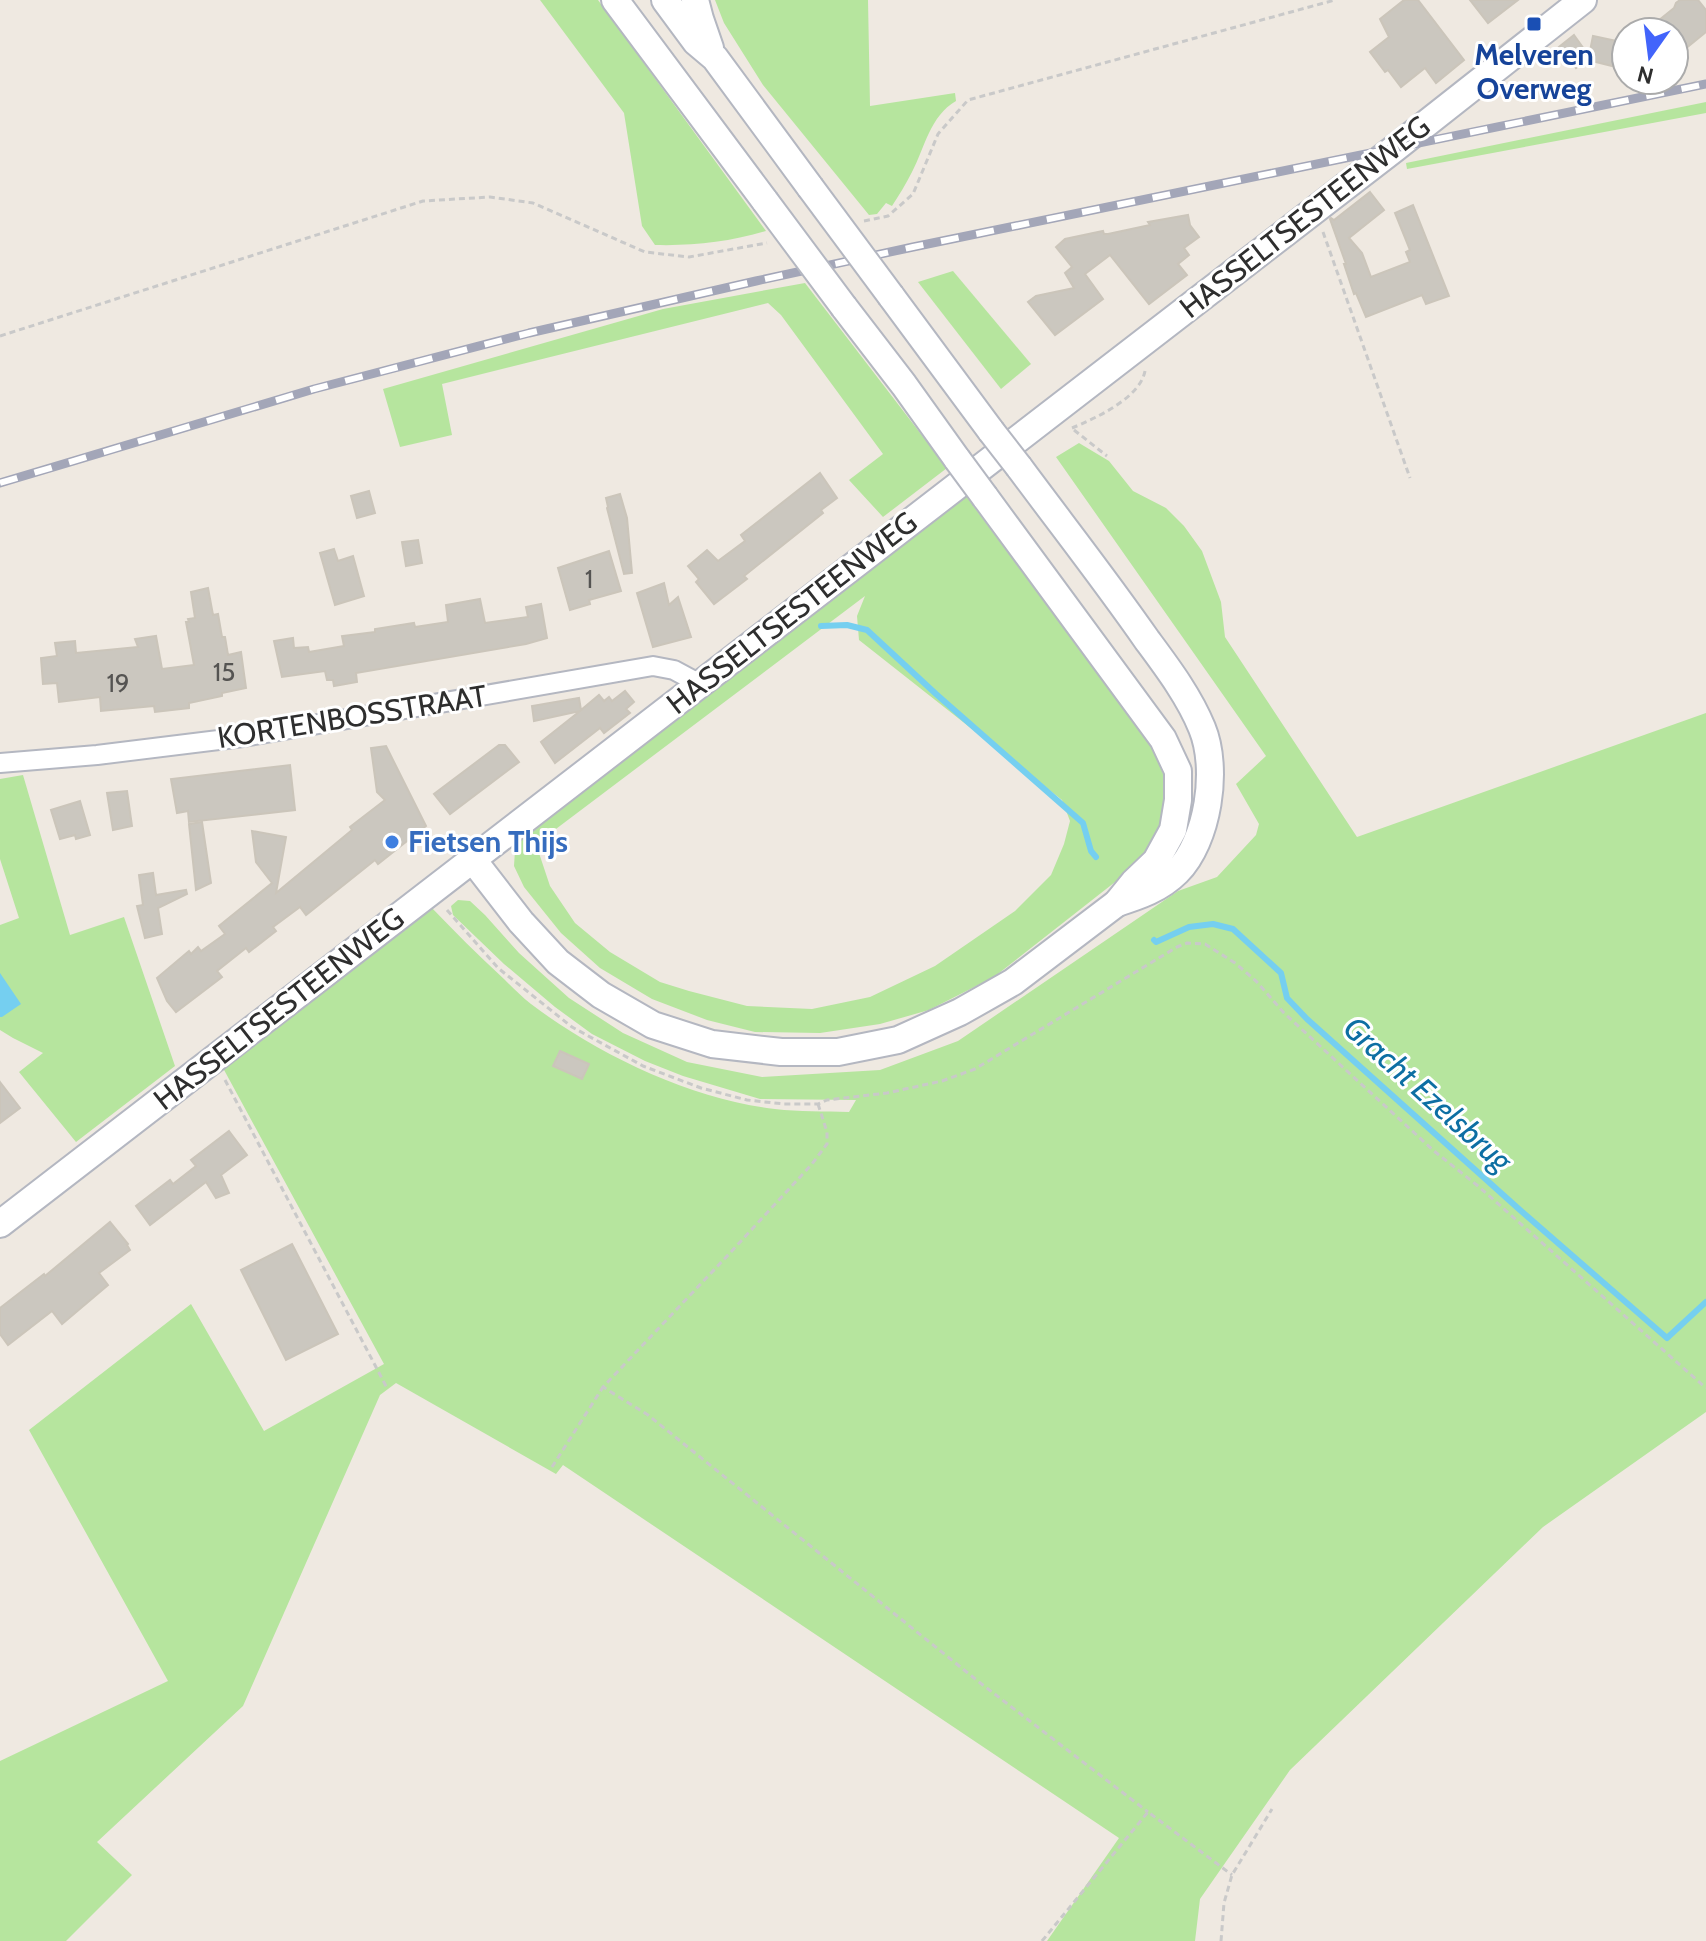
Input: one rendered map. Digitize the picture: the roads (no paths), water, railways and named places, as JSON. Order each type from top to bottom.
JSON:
[{"type":"main road","points":[[473,860],[521,922],[558,962],[601,995],[653,1025],[712,1044],[781,1052],[838,1052],[898,1040],[960,1012],[1013,982],[1117,903],[1156,861],[1173,830],[1178,800],[1178,771],[1163,739],[615,0]]},
{"type":"main road","points":[[665,0],[696,42],[715,58],[1130,615],[1176,681],[1203,729],[1209,757],[1209,801],[1197,842],[1178,872],[1150,892],[1117,903]]},
{"type":"main road","points":[[695,0],[715,58]]},
{"type":"main road","name":"HASSELTSESTEENWEG","points":[[0,1224],[1583,0]]},
{"type":"street","name":"KORTENBOSSTRAAT","points":[[0,763],[243,737],[653,666],[674,670],[700,684]]},
{"type":"water","points":[[0,973],[21,1004],[2,1017],[0,1017]]},
{"type":"waterway","name":"Gracht Ezelsbrug","points":[[821,626],[847,625],[867,630],[1083,823],[1091,851],[1096,857]]},
{"type":"waterway","name":"Gracht Ezelsbrug","points":[[1154,940],[1156,942],[1189,927],[1213,924],[1233,929],[1281,973],[1287,998],[1307,1019],[1667,1338],[1706,1302]]},
{"type":"railway","points":[[0,483],[314,389],[529,333],[913,247],[1706,84]]},
{"type":"place","name":"Melveren Overweg","points":[[1534,24]]},
{"type":"place","name":"Fietsen Thijs","points":[[392,842]]}]
